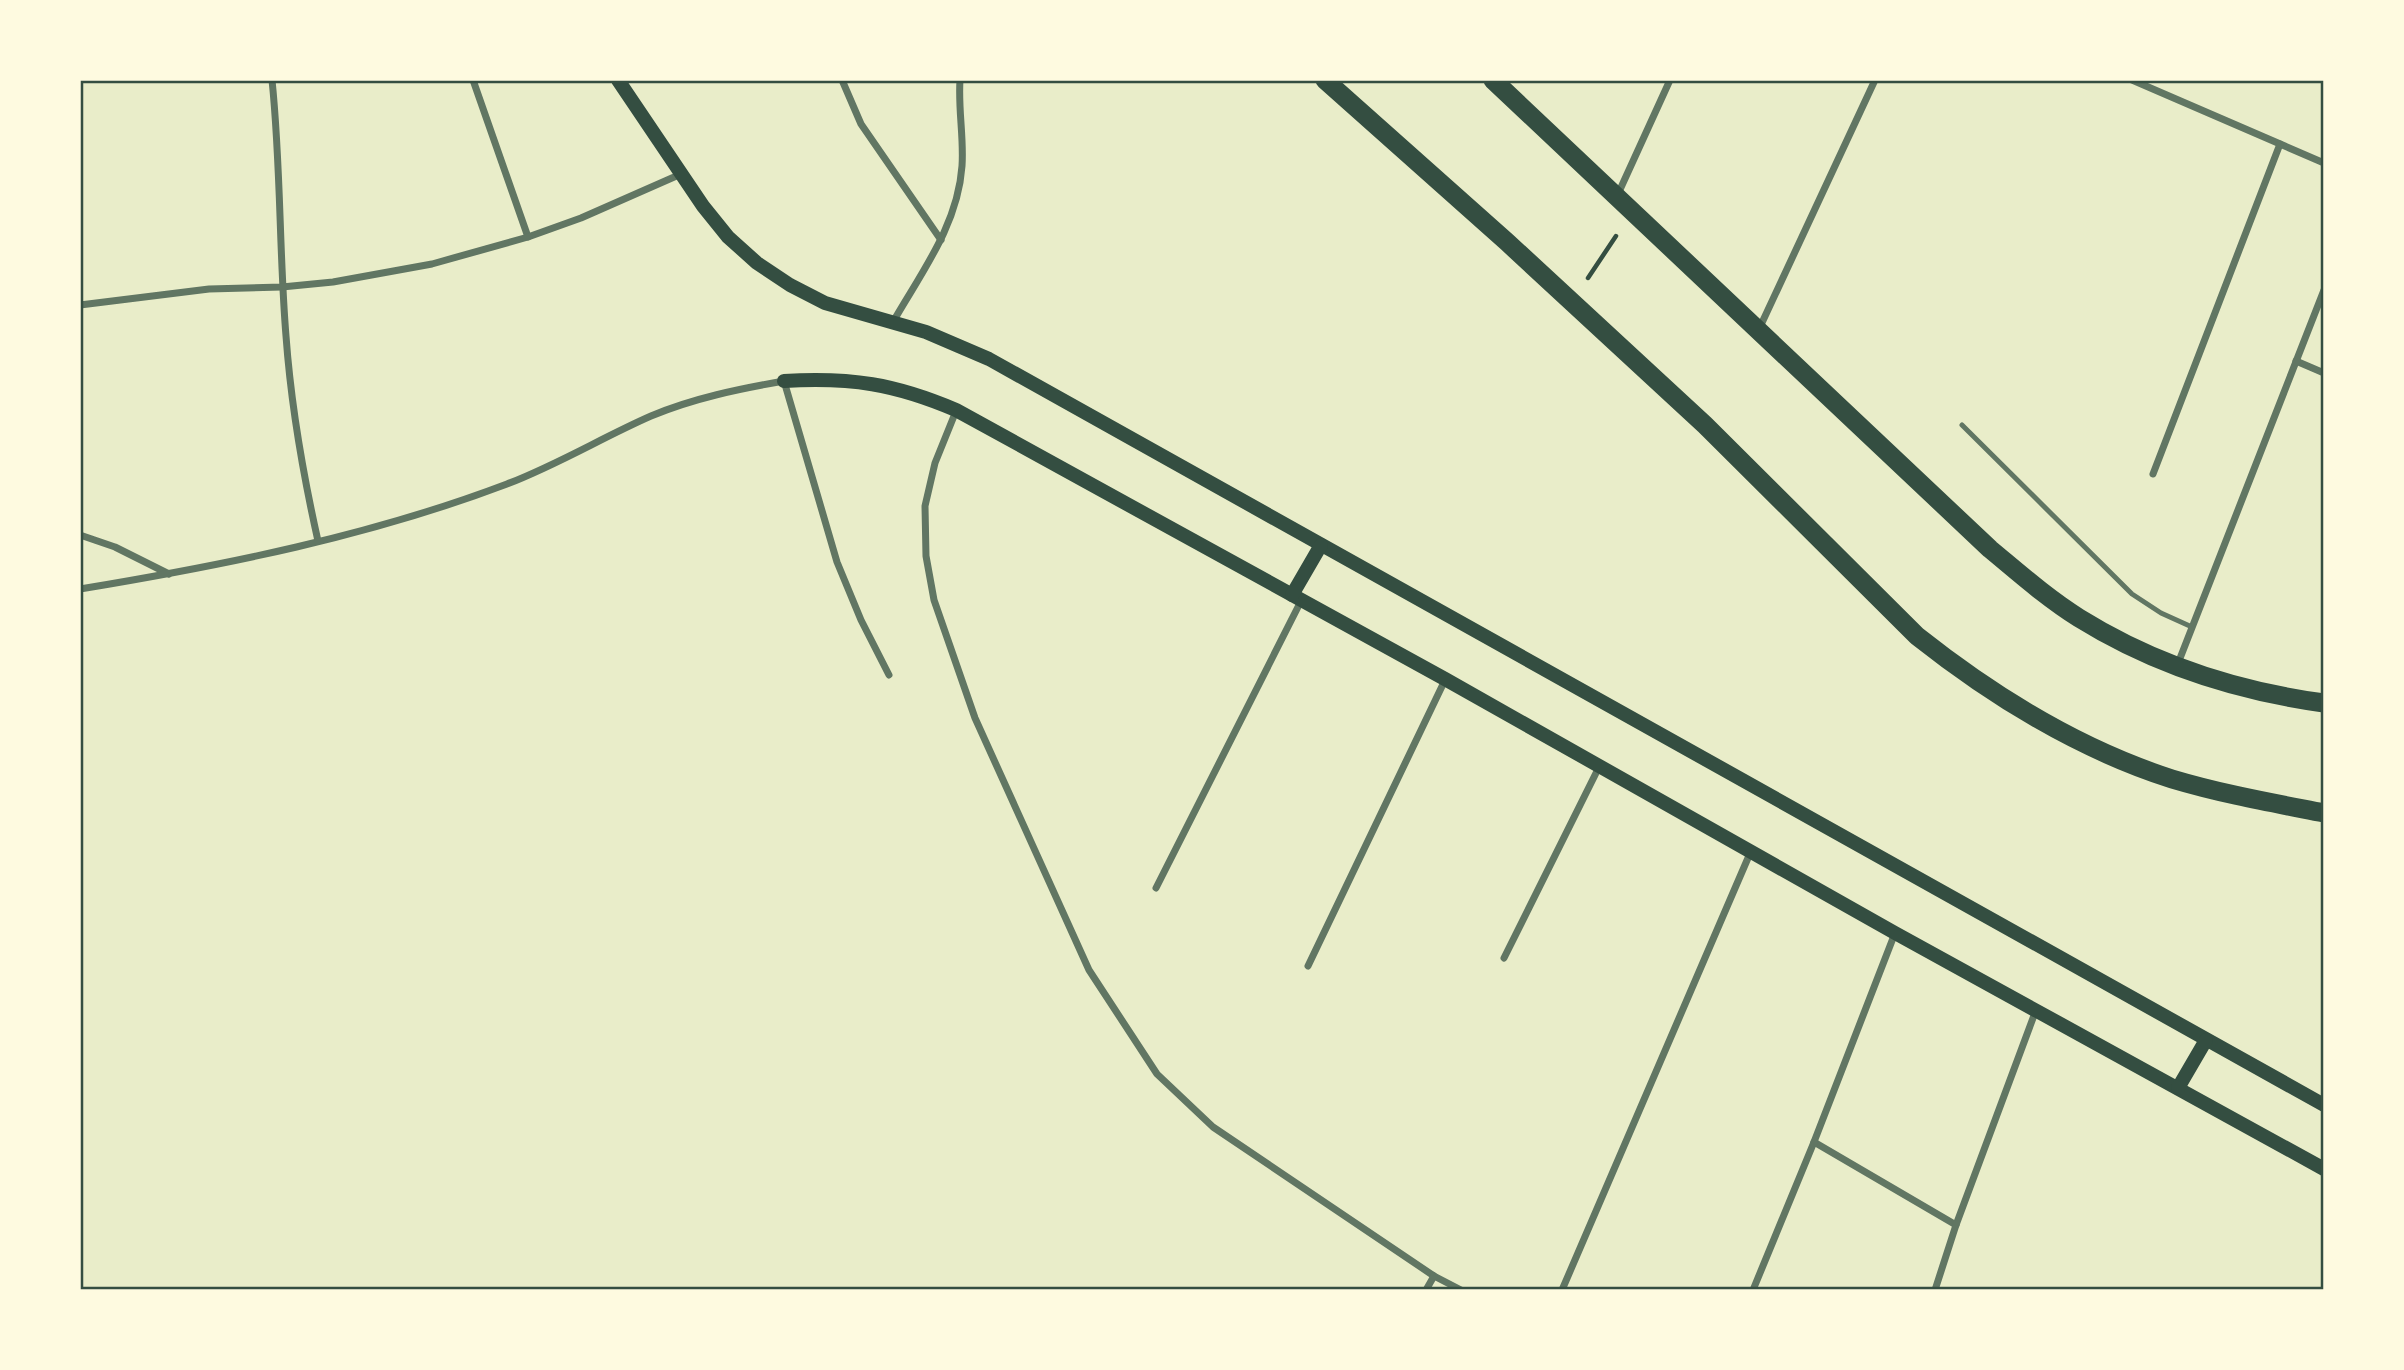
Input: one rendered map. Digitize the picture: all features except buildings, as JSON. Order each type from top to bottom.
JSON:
[{"type":"highway","points":[[1325,80],[1705,425],[1917,636],[1995,694],[2038,720],[2126,762],[2172,779],[2220,792],[2323,813]]},
{"type":"highway","points":[[1493,80],[1990,549],[2033,585],[2078,617],[2126,645],[2177,667],[2256,691],[2323,703]]},
{"type":"main road","points":[[618,80],[681,174],[728,237],[757,263],[790,285],[825,303],[947,340],[989,359],[2323,1105]]},
{"type":"main road","points":[[785,381],[843,380],[890,386],[924,396],[956,410],[1445,679],[1895,933],[2323,1169]]},
{"type":"main road","points":[[1297,598],[1321,545]]},
{"type":"main road","points":[[2178,1088],[2206,1040]]},
{"type":"street","points":[[271,80],[279,171],[286,338],[298,441],[318,541]]},
{"type":"street","points":[[473,80],[528,237]]},
{"type":"street","points":[[842,80],[861,124],[941,240]]},
{"type":"street","points":[[892,322],[941,240],[958,191],[962,165],[960,80]]},
{"type":"street","points":[[1617,197],[1670,80]]},
{"type":"street","points":[[1758,331],[1875,80]]},
{"type":"street","points":[[2132,80],[2323,163]]},
{"type":"street","points":[[2153,474],[2280,144]]},
{"type":"street","points":[[80,305],[209,289],[333,282],[432,264],[528,237],[581,218],[681,174]]},
{"type":"street","points":[[2177,667],[2323,290]]},
{"type":"street","points":[[2296,361],[2323,373]]},
{"type":"street","points":[[80,589],[233,562],[447,505],[509,483],[652,416],[695,401],[785,381],[837,562],[861,620],[889,675]]},
{"type":"street","points":[[956,410],[935,463],[925,506],[926,556],[934,600],[975,718],[1089,970],[1157,1074],[1213,1126],[1434,1276],[1461,1290]]},
{"type":"street","points":[[80,535],[116,547],[169,574]]},
{"type":"street","points":[[1157,888],[1297,598]]},
{"type":"street","points":[[1308,966],[1445,679]]},
{"type":"street","points":[[1504,958],[1600,766]]},
{"type":"street","points":[[1562,1290],[1751,851]]},
{"type":"street","points":[[1753,1290],[1895,933]]},
{"type":"street","points":[[1935,1290],[1956,1225],[2036,1009]]},
{"type":"street","points":[[1814,1142],[1956,1225]]},
{"type":"street","points":[[1426,1290],[1434,1276]]},
{"type":"lane","points":[[1962,425],[2132,594],[2161,613],[2192,627]]},
{"type":"path","points":[[1572,302],[1632,212]]}]
